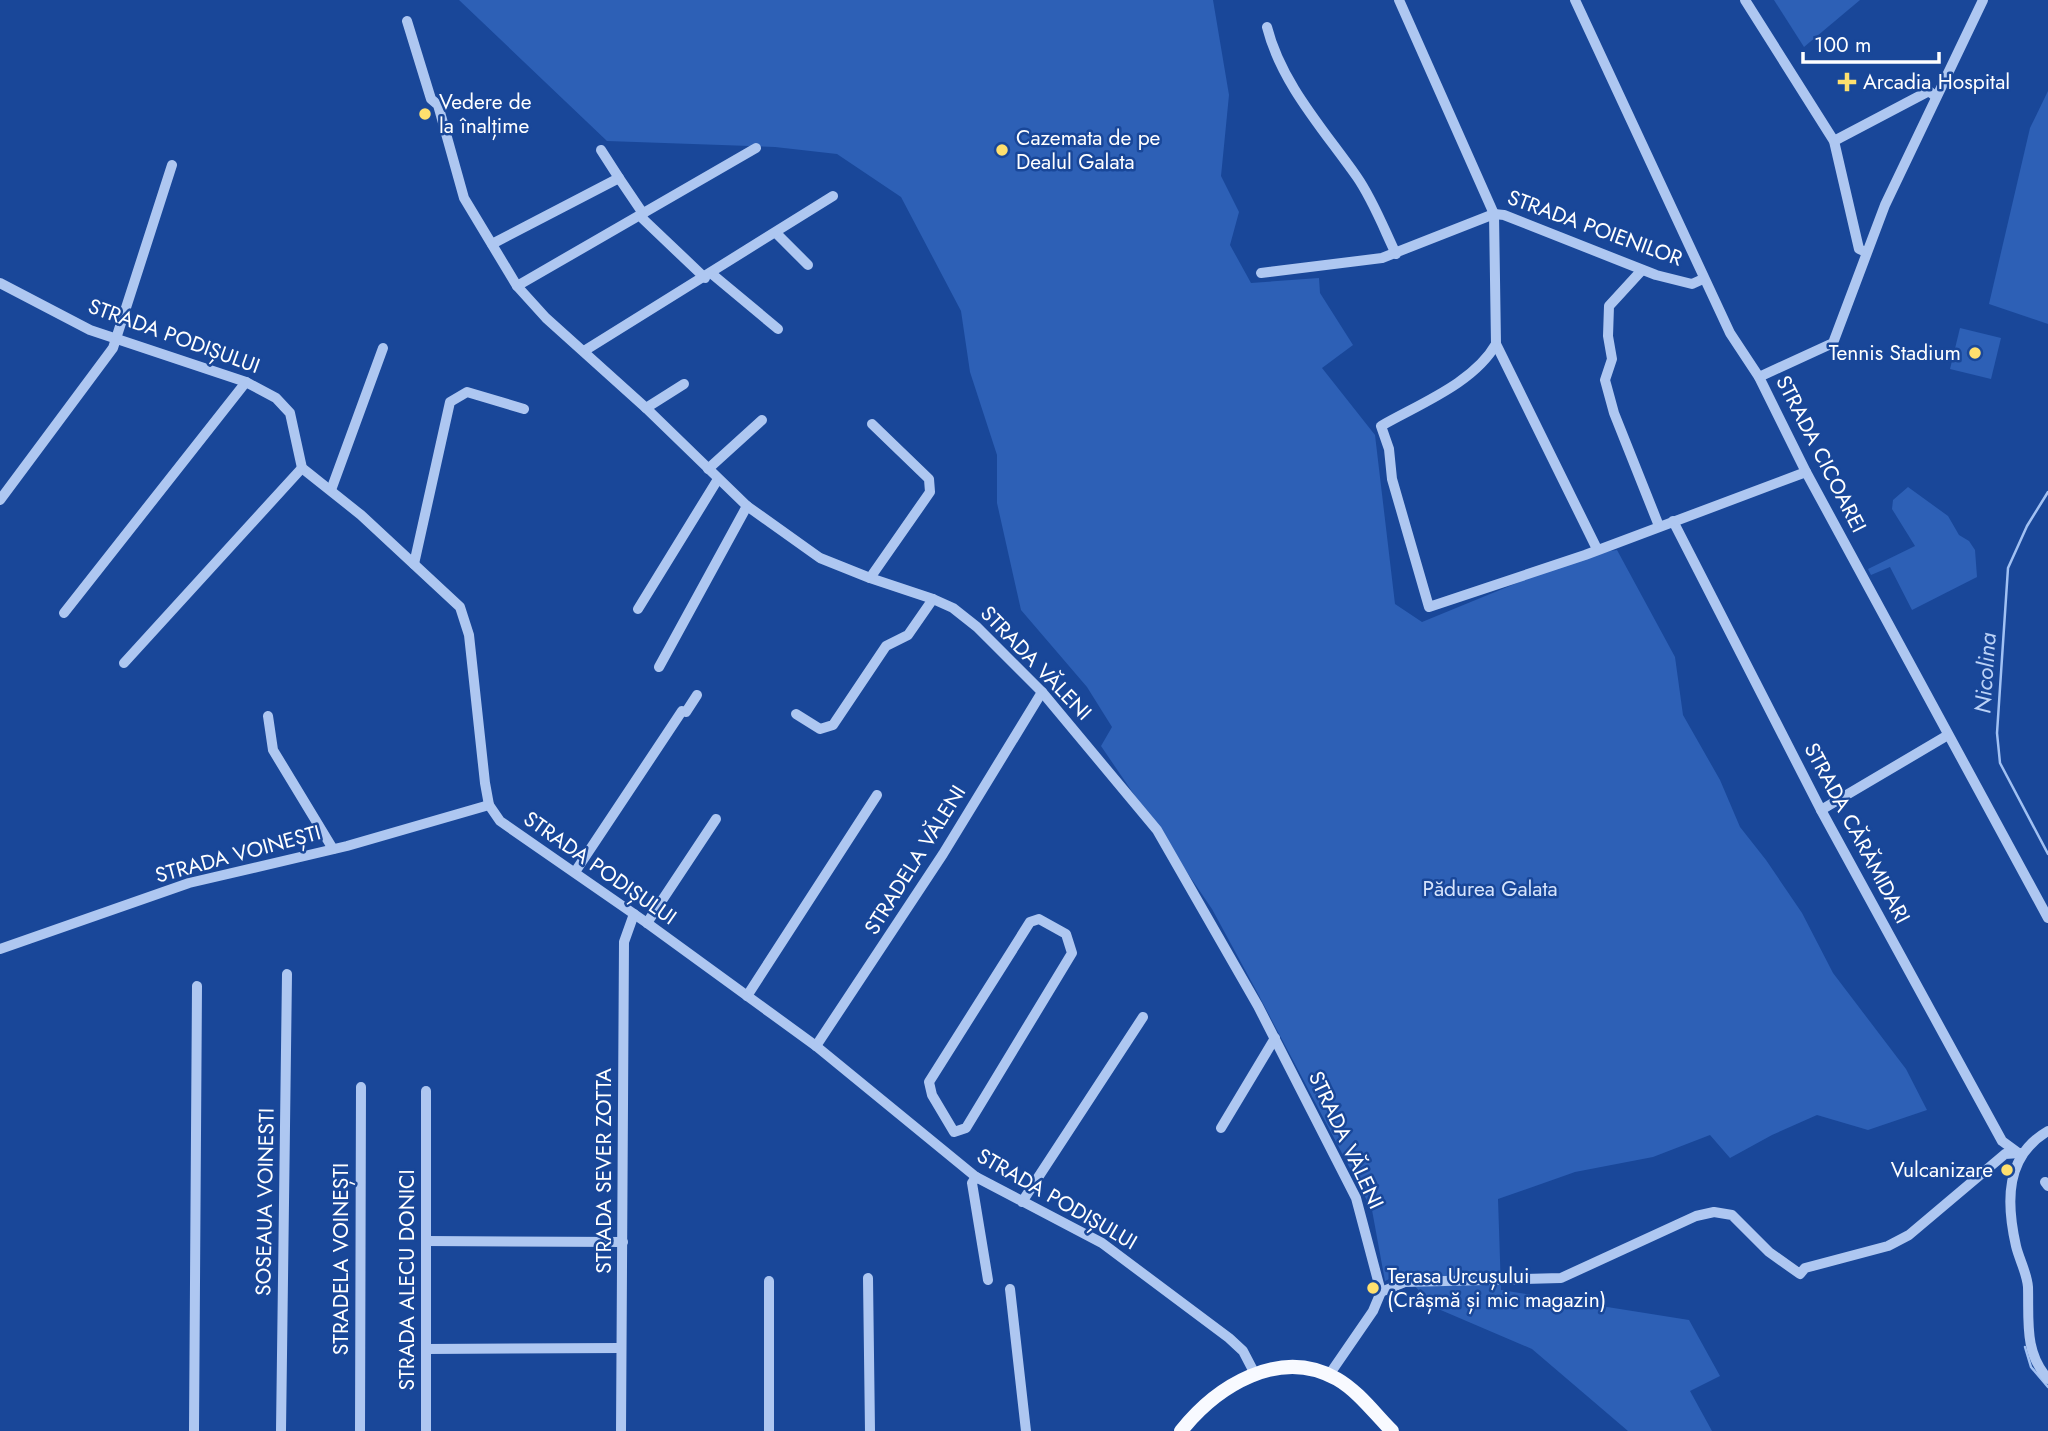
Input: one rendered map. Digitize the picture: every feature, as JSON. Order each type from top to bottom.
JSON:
[{"type":"main road","points":[[1181,1431],[1212,1396],[1226,1387],[1255,1374],[1296,1367],[1329,1375],[1351,1390],[1386,1429]]},
{"type":"street","name":"STRADA POIENILOR","points":[[1399,0],[1494,214],[1504,215],[1642,270],[1692,284],[1703,279]]},
{"type":"street","name":"STRADA CICOAREI","points":[[1575,0],[1730,333],[1759,377],[1806,472],[2048,918]]},
{"type":"street","points":[[1745,0],[1834,141],[1859,249],[1867,252]]},
{"type":"street","points":[[1759,377],[1833,343],[1867,252],[1936,97],[1983,0]]},
{"type":"street","name":"STRADA VĂLENI","points":[[407,21],[431,99],[438,105],[464,198],[517,286],[538,309],[747,506],[820,558],[870,579],[933,599],[953,608],[977,627],[1042,692],[1100,767],[1157,830],[1210,918],[1275,1038],[1356,1198],[1381,1292]]},
{"type":"street","points":[[1268,26],[1274,56],[1342,159],[1358,178],[1396,254]]},
{"type":"street","points":[[1834,141],[1929,91],[1936,97]]},
{"type":"street","points":[[517,286],[756,148]]},
{"type":"street","points":[[601,150],[643,219],[709,276],[778,329]]},
{"type":"street","points":[[0,500],[113,348],[172,165]]},
{"type":"street","points":[[492,244],[619,178]]},
{"type":"street","points":[[584,351],[709,276],[833,196]]},
{"type":"street","points":[[1261,273],[1382,258],[1494,214],[1496,344],[1597,550]]},
{"type":"street","points":[[776,233],[808,265]]},
{"type":"street","points":[[1642,270],[1609,306],[1608,336],[1612,359],[1605,380],[1614,413],[1659,526]]},
{"type":"street","name":"STRADA PODIȘULUI","points":[[0,284],[90,330],[246,382],[276,398],[290,413],[302,468]]},
{"type":"street","points":[[1496,344],[1489,356],[1471,373],[1381,426],[1389,449],[1392,479],[1427,604],[1432,608],[1806,472]]},
{"type":"street","points":[[331,490],[383,348]]},
{"type":"street","points":[[64,613],[246,382]]},
{"type":"street","points":[[646,408],[684,384]]},
{"type":"street","points":[[414,564],[450,402],[467,392],[524,409]]},
{"type":"street","points":[[708,469],[762,420]]},
{"type":"street","points":[[870,579],[930,492],[929,478],[872,424]]},
{"type":"street","points":[[124,663],[302,468],[331,490],[460,607],[466,619],[489,804]]},
{"type":"street","points":[[638,609],[718,479]]},
{"type":"street","points":[[659,667],[747,506]]},
{"type":"street","name":"STRADA CĂRĂMIDARI","points":[[1672,521],[1821,810],[2002,1141],[2020,1153]]},
{"type":"street","points":[[796,714],[820,729],[833,725],[886,646],[908,635],[933,599]]},
{"type":"street","name":"STRADELA VĂLENI","points":[[816,1046],[943,854],[1042,692]]},
{"type":"street","points":[[575,873],[682,711],[685,712],[697,695]]},
{"type":"street","points":[[268,716],[273,750],[333,849]]},
{"type":"street","points":[[1821,810],[1948,735]]},
{"type":"street","points":[[747,996],[877,795]]},
{"type":"street","name":"STRADA PODIȘULUI","points":[[489,804],[500,821],[647,923],[816,1046],[976,1177],[1117,1253],[1229,1338],[1243,1351],[1255,1374]]},
{"type":"street","name":"STRADA VOINEȘTI","points":[[0,949],[189,883],[333,849],[489,804]]},
{"type":"street","points":[[647,923],[716,819]]},
{"type":"street","name":"STRADA SEVER ZOTTA","points":[[621,1431],[624,942],[634,914]]},
{"type":"street","points":[[943,1151],[954,1132],[967,1128],[1072,953],[1066,934],[1047,921],[1030,922],[929,1082],[932,1095],[954,1132]]},
{"type":"street","name":"SOSEAUA VOINESTI","points":[[281,1431],[287,974]]},
{"type":"street","points":[[194,1431],[197,986]]},
{"type":"street","points":[[1022,1202],[1143,1017]]},
{"type":"street","points":[[1221,1128],[1275,1038]]},
{"type":"street","name":"STRADELA VOINEȘTI","points":[[360,1431],[361,1087]]},
{"type":"street","name":"STRADA ALECU DONICI","points":[[426,1091],[426,1431]]},
{"type":"street","points":[[1329,1375],[1373,1311],[1381,1292],[1405,1282],[1561,1279],[1696,1216],[1714,1212],[1732,1215],[1769,1252],[1800,1274],[1805,1268],[1888,1246],[1909,1235],[2005,1154],[2020,1153],[2048,1131]]},
{"type":"street","points":[[2020,1153],[2012,1180],[2010,1213],[2028,1285],[2028,1341],[2048,1379]]},
{"type":"street","points":[[976,1177],[972,1183],[988,1280]]},
{"type":"street","points":[[426,1241],[623,1242]]},
{"type":"street","points":[[868,1279],[870,1431]]},
{"type":"street","points":[[769,1282],[769,1431]]},
{"type":"street","points":[[1010,1289],[1026,1431]]},
{"type":"street","points":[[426,1349],[621,1348]]},
{"type":"green space","name":"Pădurea Galata","points":[[459,0],[1213,0],[1229,95],[1221,176],[1239,212],[1230,245],[1251,283],[1319,278],[1320,293],[1353,345],[1322,368],[1375,435],[1395,604],[1422,622],[1585,555],[1617,550],[1675,657],[1683,715],[1720,780],[1740,827],[1802,913],[1833,973],[1906,1069],[1927,1110],[1868,1130],[1817,1115],[1730,1158],[1710,1135],[1653,1157],[1575,1172],[1498,1199],[1501,1290],[1689,1320],[1720,1376],[1690,1391],[1712,1431],[1628,1431],[1532,1349],[1436,1308],[1402,1273],[1385,1281],[1372,1210],[1212,909],[1101,746],[1112,727],[1087,687],[1021,610],[997,503],[997,455],[970,372],[961,311],[901,197],[837,154],[775,147],[607,141]]},
{"type":"green space","points":[[1774,0],[1860,0],[1804,47]]},
{"type":"green space","points":[[2048,91],[2048,324],[1989,304],[2030,128]]},
{"type":"green space","name":"Tennis Stadium","points":[[1960,328],[2001,338],[1991,379],[1950,369]]},
{"type":"green space","points":[[1908,487],[1948,516],[1959,535],[1969,541],[1975,550],[1977,577],[1912,610],[1890,567],[1871,575],[1868,569],[1915,546],[1892,509],[1893,500]]},
{"type":"waterway","name":"Nicolina","points":[[2048,492],[2027,526],[2008,568],[1997,733],[2000,763],[2048,854]]},
{"type":"waterway","points":[[2025,1347],[2031,1367],[2048,1387]]},
{"type":"place","name":"Arcadia Hospital","points":[[1847,82]]},
{"type":"place","name":"Vedere de la înalțime","points":[[425,114]]},
{"type":"place","name":"Cazemata de pe Dealul Galata","points":[[1002,150]]},
{"type":"place","name":"Tennis Stadium","points":[[1975,353]]},
{"type":"place","name":"Vulcanizare","points":[[2007,1170]]},
{"type":"place","name":"Terasa Urcușului (Crâșmă și mic magazin)","points":[[1373,1288]]}]
